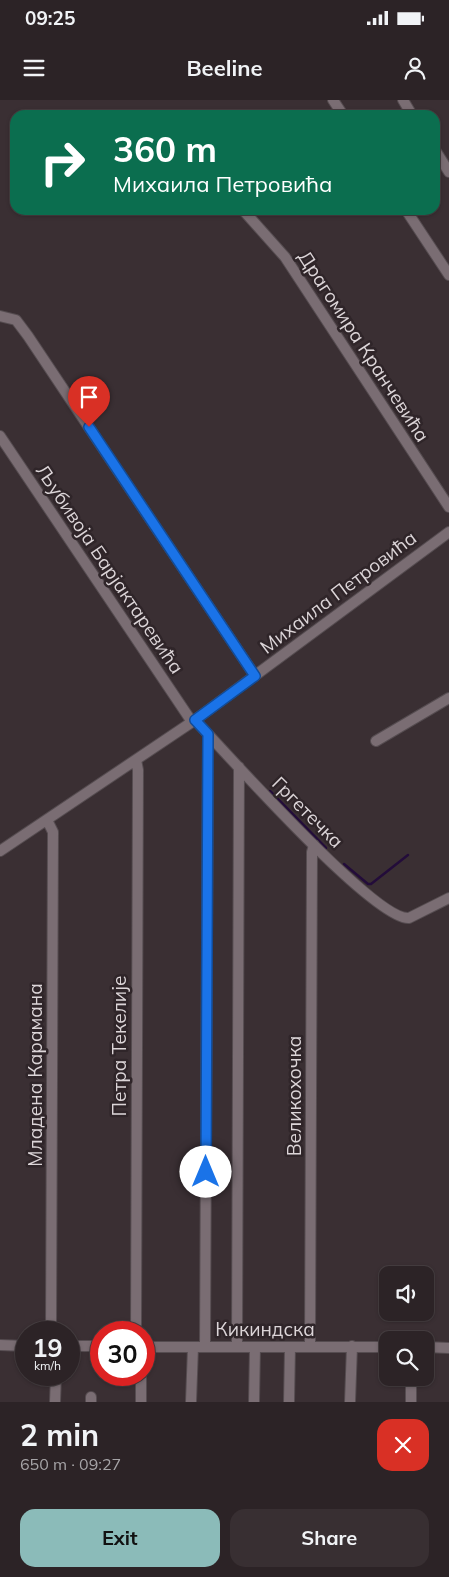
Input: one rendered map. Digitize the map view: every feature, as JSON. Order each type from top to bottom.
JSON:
[{"type":"street","points":[[440,158],[449,172]]},
{"type":"street","name":"Драгомира Кранчевића","points":[[248,215],[286,257],[449,506]]},
{"type":"street","points":[[409,215],[449,276]]},
{"type":"street","points":[[0,316],[16,320],[28,336],[255,676]]},
{"type":"street","name":"Љубивоја Барјактаревића","points":[[0,436],[193,721]]},
{"type":"street","name":"Михаила Петровића","points":[[0,851],[193,721],[449,532]]},
{"type":"street","points":[[376,741],[449,698]]},
{"type":"street","name":"Гргетечка","points":[[193,721],[208,734],[314,846],[383,906],[405,918],[449,898]]},
{"type":"street","points":[[205,1347],[208,734]]},
{"type":"street","name":"Петра Текелије","points":[[136,760],[138,770],[136,1321]]},
{"type":"street","points":[[236,1347],[239,767]]},
{"type":"street","name":"Младена Карамана","points":[[47,820],[53,832],[51,1321]]},
{"type":"street","name":"Великохочка","points":[[310,1346],[312,852],[314,846]]},
{"type":"street","points":[[0,1345],[15,1346]]},
{"type":"street","points":[[350,1402],[352,1346]]},
{"type":"street","name":"Кикиндска","points":[[155,1347],[379,1347]]},
{"type":"street","points":[[192,1402],[193,1347]]},
{"type":"street","points":[[254,1402],[255,1347]]},
{"type":"street","points":[[289,1402],[290,1347]]},
{"type":"street","points":[[434,1347],[449,1348]]},
{"type":"street","points":[[55,1402],[56,1386]]},
{"type":"street","points":[[140,1402],[141,1386]]},
{"type":"street","points":[[411,1386],[411,1402]]},
{"type":"waterway","points":[[270,791],[326,848]]},
{"type":"waterway","points":[[344,864],[368,884],[371,884],[408,855]]},
{"type":"route","points":[[89,427],[153,520],[255,676],[195,720],[208,734],[206,1172]]}]
